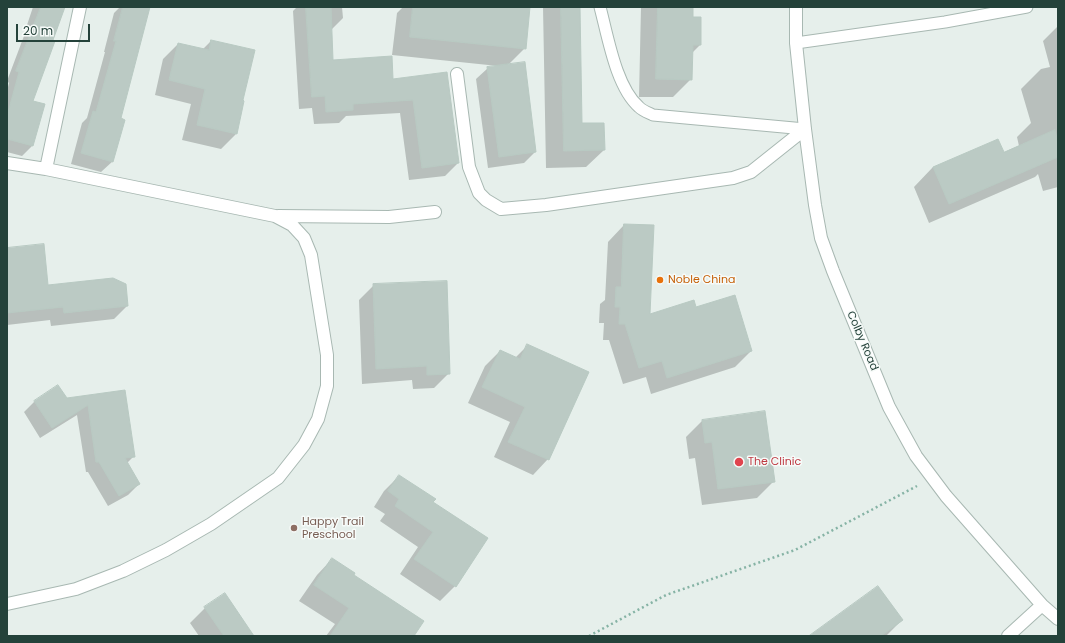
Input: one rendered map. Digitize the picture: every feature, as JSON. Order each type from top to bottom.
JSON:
[{"type":"street","points":[[46,169],[80,7]]},
{"type":"street","name":"Colby Road","points":[[796,7],[796,43],[805,129],[821,238],[833,271],[890,407],[916,456],[946,496],[1042,605],[1058,619]]},
{"type":"street","points":[[457,74],[469,167],[479,193],[486,200],[501,209],[546,205],[733,178],[751,172],[805,129]]},
{"type":"street","points":[[7,163],[46,169],[275,216],[389,217],[435,212]]},
{"type":"street","points":[[7,604],[76,588],[123,571],[166,550],[211,524],[278,478],[304,445],[318,419],[327,386],[327,355],[311,255],[304,238],[292,225],[275,216]]},
{"type":"street","points":[[1008,636],[1042,605]]},
{"type":"lane","points":[[600,7],[619,79],[629,96],[640,108],[653,115],[805,129]]},
{"type":"lane","points":[[796,43],[945,22],[996,10],[1027,7]]},
{"type":"path","points":[[589,636],[666,595],[795,550],[932,478]]},
{"type":"building","points":[[41,7],[65,7],[53,40],[55,41],[33,101],[45,104],[33,146],[7,139],[7,116],[19,72],[16,71]]},
{"type":"building","points":[[123,7],[150,7],[121,118],[125,120],[113,162],[81,153],[93,111],[96,112],[116,41],[114,41]]},
{"type":"building","points":[[306,7],[331,7],[333,60],[392,56],[393,79],[447,72],[459,163],[422,168],[413,100],[353,104],[353,110],[326,112],[325,96],[312,97]]},
{"type":"building","points":[[413,7],[530,7],[526,49],[410,37]]},
{"type":"building","points":[[561,7],[580,7],[582,123],[604,123],[605,150],[564,151]]},
{"type":"building","points":[[658,7],[693,7],[693,17],[701,17],[701,45],[693,45],[692,80],[656,79]]},
{"type":"building","points":[[211,40],[255,50],[243,100],[237,134],[197,125],[205,89],[169,80],[178,43],[209,50]]},
{"type":"building","points":[[525,62],[536,152],[499,157],[487,67]]},
{"type":"building","points":[[1055,130],[1058,143],[1058,157],[949,204],[933,167],[998,139],[1004,152]]},
{"type":"building","points":[[624,224],[654,225],[650,314],[694,300],[696,307],[735,295],[752,351],[667,378],[662,361],[639,368],[625,324],[619,324],[620,307],[615,307],[616,287],[621,287]]},
{"type":"building","points":[[44,244],[48,285],[113,278],[126,284],[128,306],[64,313],[63,307],[7,313],[7,248]]},
{"type":"building","points":[[447,281],[450,374],[427,375],[427,366],[376,369],[373,284]]},
{"type":"building","points":[[527,344],[589,372],[549,460],[508,442],[525,407],[482,387],[500,350],[520,359]]},
{"type":"building","points":[[58,385],[67,398],[125,390],[135,457],[125,458],[140,484],[119,496],[99,462],[96,462],[88,405],[52,428],[34,401]]},
{"type":"building","points":[[765,411],[775,482],[718,489],[712,442],[705,443],[702,420]]},
{"type":"building","points":[[399,475],[436,499],[433,502],[488,538],[456,587],[414,559],[433,532],[395,506],[399,499],[388,491]]},
{"type":"building","points":[[332,558],[355,573],[354,575],[424,621],[414,636],[330,636],[349,608],[314,585]]},
{"type":"building","points":[[878,586],[903,620],[881,636],[809,636]]},
{"type":"building","points":[[225,593],[254,636],[224,636],[204,607]]},
{"type":"place","name":"Noble China","points":[[660,280]]},
{"type":"place","name":"The Clinic","points":[[739,462]]},
{"type":"place","name":"Happy Trail Preschool","points":[[294,528]]}]
